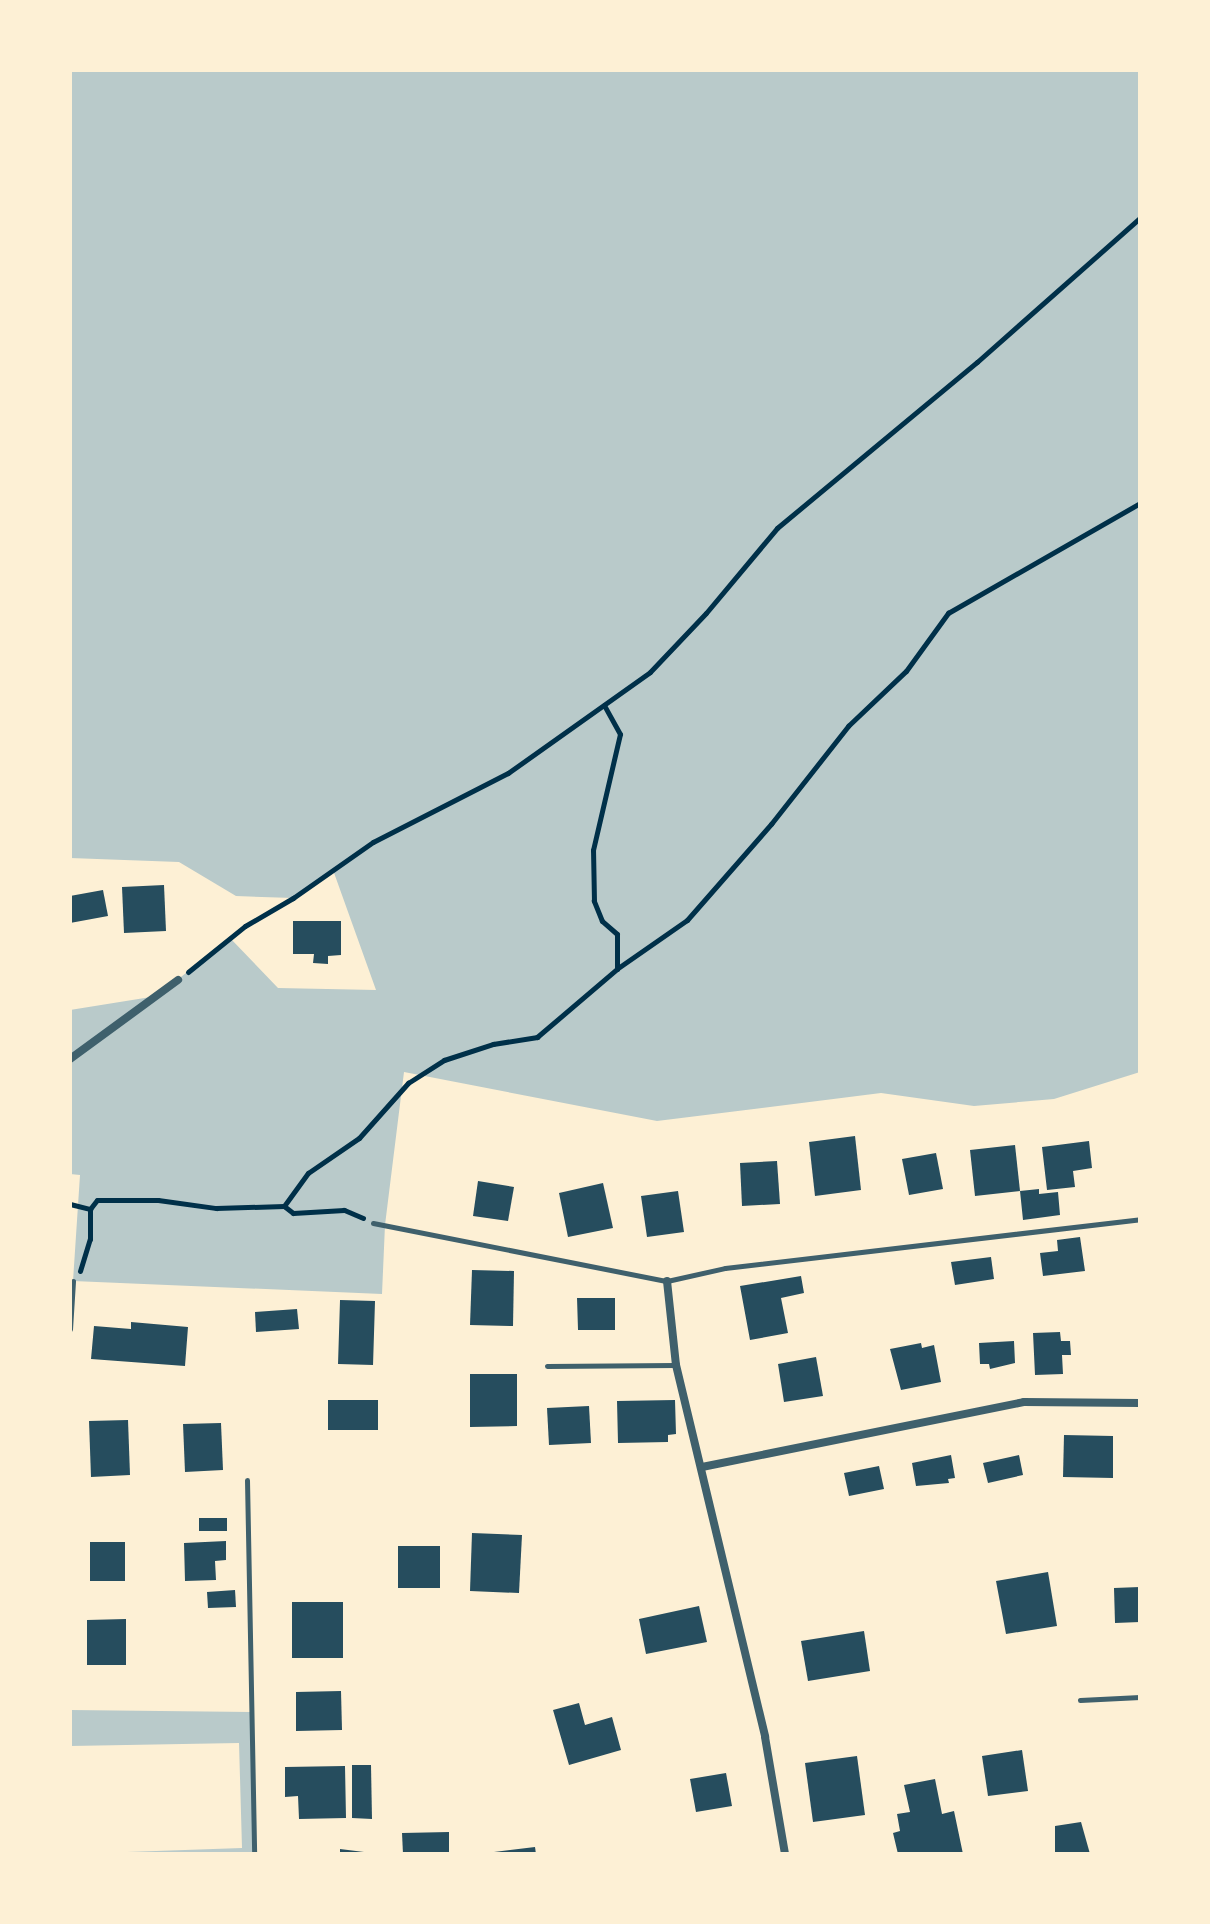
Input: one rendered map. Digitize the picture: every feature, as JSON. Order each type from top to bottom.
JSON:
[{"type":"street","points":[[70,1059],[178,980]]},
{"type":"street","points":[[667,1281],[676,1365],[765,1737],[785,1854]]},
{"type":"street","points":[[702,1467],[1024,1402],[1140,1403]]},
{"type":"lane","points":[[373,1223],[667,1281],[725,1268],[1140,1219]]},
{"type":"lane","points":[[70,1329],[73,1281]]},
{"type":"lane","points":[[547,1366],[676,1365]]},
{"type":"lane","points":[[247,1480],[254,1854]]},
{"type":"lane","points":[[1080,1700],[1140,1697]]},
{"type":"path","points":[[178,980],[245,926],[293,898],[373,842],[508,773],[650,672],[706,613],[777,528],[977,362],[1140,218]]},
{"type":"path","points":[[284,1206],[308,1173],[359,1138],[408,1083],[444,1060],[493,1044],[537,1037],[617,969],[687,920],[771,824],[848,726],[906,671],[948,613],[1140,503]]},
{"type":"path","points":[[604,705],[620,734],[593,850],[594,901],[602,921],[617,934],[617,969]]},
{"type":"path","points":[[73,1281],[81,1270],[90,1239],[90,1209],[97,1200],[158,1200],[216,1208],[284,1206],[293,1213],[344,1210],[373,1223]]},
{"type":"path","points":[[70,1204],[90,1209]]},
{"type":"shaded area","points":[[70,70],[1140,70],[1140,1072],[1054,1099],[974,1106],[881,1093],[657,1121],[404,1072],[385,1225],[382,1294],[73,1281],[80,1175],[70,1174],[70,1010],[157,996],[230,938],[278,988],[376,990],[333,870],[293,898],[236,896],[179,862],[70,858]]},
{"type":"shaded area","points":[[70,1710],[251,1712],[254,1854],[70,1854],[242,1848],[239,1743],[70,1746]]},
{"type":"building","points":[[164,885],[166,931],[124,933],[122,887]]},
{"type":"building","points":[[103,890],[108,916],[70,923],[70,896]]},
{"type":"building","points":[[293,921],[341,921],[341,955],[328,956],[328,964],[313,963],[314,954],[293,954]]},
{"type":"building","points":[[855,1136],[861,1190],[815,1196],[809,1142]]},
{"type":"building","points":[[1089,1141],[1092,1168],[1073,1171],[1075,1187],[1047,1190],[1042,1147]]},
{"type":"building","points":[[1015,1145],[1020,1191],[975,1196],[970,1150]]},
{"type":"building","points":[[936,1153],[943,1189],[909,1195],[902,1159]]},
{"type":"building","points":[[777,1161],[780,1204],[742,1206],[740,1163]]},
{"type":"building","points":[[478,1181],[514,1187],[508,1221],[473,1216]]},
{"type":"building","points":[[603,1183],[613,1228],[568,1237],[559,1193]]},
{"type":"building","points":[[1039,1189],[1039,1194],[1058,1192],[1060,1215],[1023,1220],[1020,1191]]},
{"type":"building","points":[[678,1191],[684,1232],[647,1237],[641,1196]]},
{"type":"building","points":[[1080,1237],[1085,1271],[1043,1276],[1040,1253],[1058,1251],[1057,1240]]},
{"type":"building","points":[[991,1257],[994,1279],[955,1285],[951,1262]]},
{"type":"building","points":[[472,1270],[514,1271],[513,1326],[470,1325]]},
{"type":"building","points":[[801,1276],[804,1293],[781,1298],[788,1333],[750,1340],[740,1286]]},
{"type":"building","points":[[577,1298],[615,1298],[615,1330],[578,1330]]},
{"type":"building","points":[[340,1300],[375,1301],[373,1365],[338,1364]]},
{"type":"building","points":[[297,1309],[299,1329],[256,1332],[255,1312]]},
{"type":"building","points":[[131,1322],[188,1327],[185,1366],[91,1359],[94,1326],[131,1329]]},
{"type":"building","points":[[1060,1332],[1061,1341],[1070,1341],[1071,1355],[1062,1355],[1063,1374],[1035,1375],[1033,1333]]},
{"type":"building","points":[[1014,1341],[1015,1363],[990,1369],[989,1364],[980,1364],[979,1343]]},
{"type":"building","points":[[921,1343],[922,1348],[934,1345],[941,1382],[901,1390],[890,1349]]},
{"type":"building","points":[[816,1357],[823,1396],[784,1402],[778,1364]]},
{"type":"building","points":[[470,1374],[517,1374],[517,1426],[470,1427]]},
{"type":"building","points":[[328,1400],[378,1400],[378,1430],[328,1430]]},
{"type":"building","points":[[675,1400],[676,1434],[668,1435],[668,1442],[618,1443],[617,1401]]},
{"type":"building","points":[[589,1406],[591,1443],[549,1445],[547,1408]]},
{"type":"building","points":[[128,1420],[130,1475],[91,1477],[89,1421]]},
{"type":"building","points":[[221,1423],[223,1470],[185,1472],[183,1424]]},
{"type":"building","points":[[1064,1435],[1113,1436],[1113,1478],[1063,1477]]},
{"type":"building","points":[[951,1455],[955,1478],[948,1479],[949,1483],[916,1486],[912,1463]]},
{"type":"building","points":[[1019,1455],[1023,1475],[988,1483],[983,1463]]},
{"type":"building","points":[[879,1466],[884,1489],[849,1496],[844,1473]]},
{"type":"building","points":[[199,1518],[227,1518],[227,1531],[199,1531]]},
{"type":"building","points":[[472,1533],[522,1535],[519,1593],[470,1591]]},
{"type":"building","points":[[226,1541],[226,1560],[215,1561],[216,1580],[185,1581],[184,1543]]},
{"type":"building","points":[[90,1542],[125,1542],[125,1581],[90,1581]]},
{"type":"building","points":[[398,1546],[440,1546],[440,1588],[398,1588]]},
{"type":"building","points":[[1048,1572],[1057,1626],[1006,1634],[996,1581]]},
{"type":"building","points":[[1140,1587],[1140,1622],[1115,1623],[1114,1588]]},
{"type":"building","points":[[235,1590],[236,1607],[208,1608],[207,1592]]},
{"type":"building","points":[[292,1602],[343,1602],[343,1658],[292,1658]]},
{"type":"building","points":[[699,1606],[707,1642],[646,1654],[639,1619]]},
{"type":"building","points":[[126,1619],[126,1665],[87,1665],[87,1620]]},
{"type":"building","points":[[864,1631],[870,1671],[808,1681],[801,1641]]},
{"type":"building","points":[[341,1691],[342,1730],[296,1731],[296,1692]]},
{"type":"building","points":[[579,1703],[585,1725],[612,1717],[621,1750],[569,1765],[553,1710]]},
{"type":"building","points":[[1022,1750],[1028,1791],[988,1796],[982,1756]]},
{"type":"building","points":[[857,1756],[865,1815],[813,1822],[805,1763]]},
{"type":"building","points":[[352,1765],[371,1765],[372,1819],[352,1818]]},
{"type":"building","points":[[345,1766],[346,1818],[299,1819],[298,1796],[285,1797],[285,1767]]},
{"type":"building","points":[[726,1773],[732,1806],[696,1812],[690,1779]]},
{"type":"building","points":[[935,1779],[942,1814],[954,1811],[963,1854],[898,1854],[893,1833],[900,1831],[897,1814],[910,1812],[904,1785]]},
{"type":"building","points":[[1081,1822],[1090,1854],[1055,1854],[1055,1826]]},
{"type":"building","points":[[449,1832],[449,1854],[403,1854],[402,1833]]},
{"type":"building","points":[[535,1847],[536,1854],[494,1854],[494,1852]]},
{"type":"building","points":[[340,1849],[364,1852],[364,1854],[340,1854]]}]
